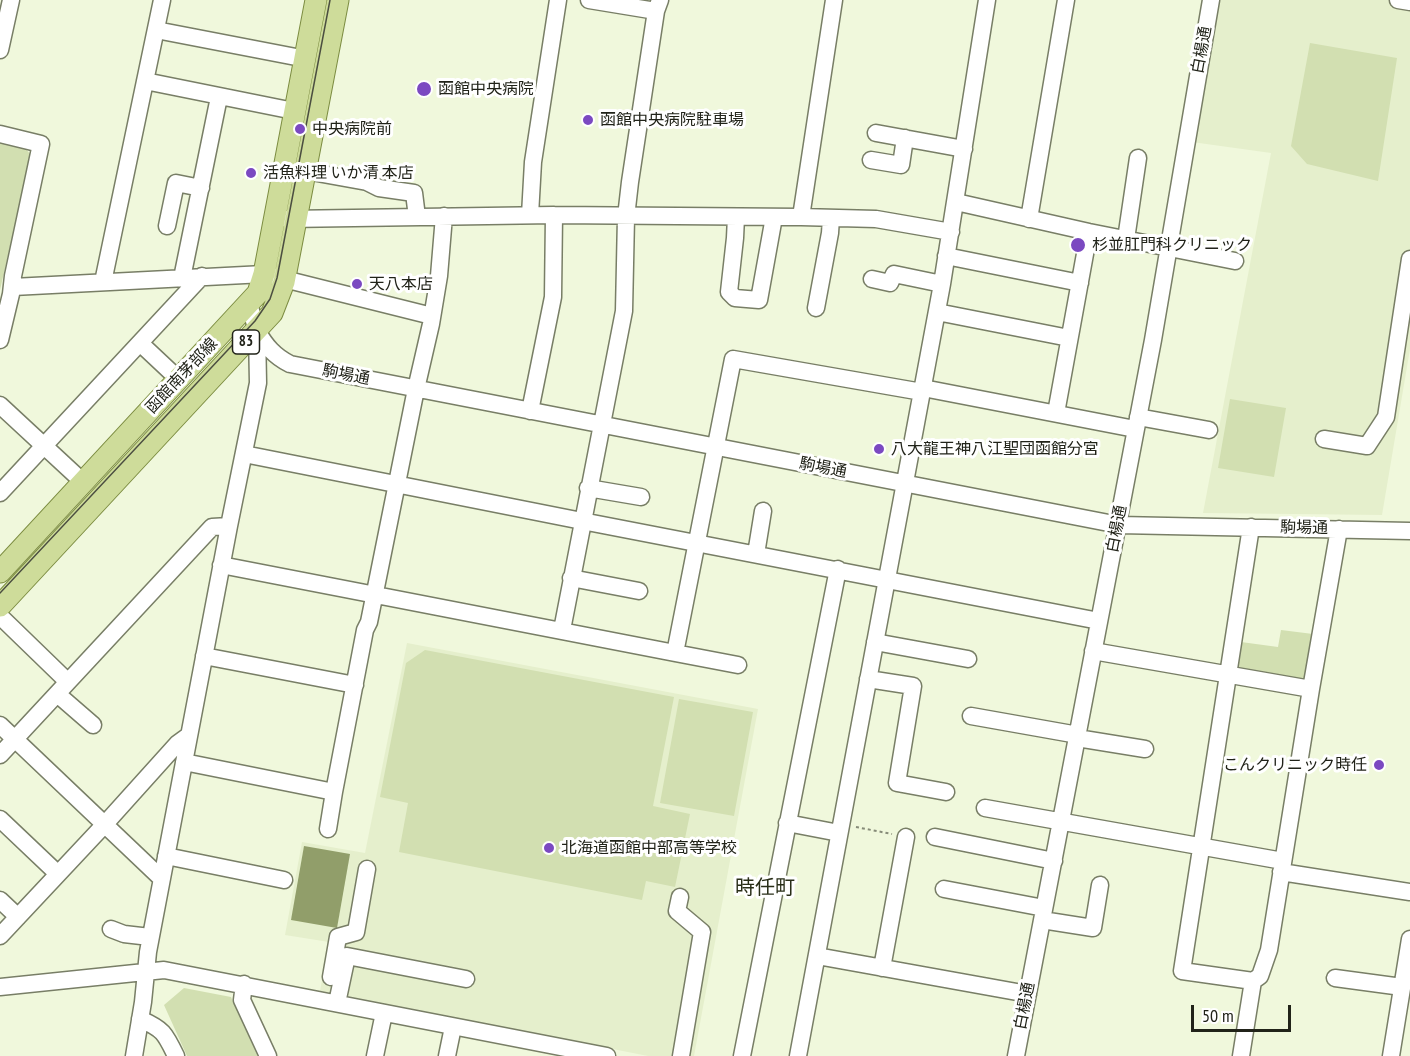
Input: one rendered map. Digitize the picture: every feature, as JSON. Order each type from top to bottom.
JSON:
[{"type":"main road","name":"函館南茅部線","points":[[0,572],[258,293],[264,274],[316,0]]},
{"type":"main road","name":"83","points":[[1,612],[257,331],[278,303],[285,280],[338,0]]},
{"type":"street","points":[[0,50],[11,0]]},
{"type":"street","points":[[103,282],[162,0]]},
{"type":"street","points":[[530,215],[533,162],[558,0]]},
{"type":"street","points":[[561,630],[624,311],[626,217],[658,6],[590,0]]},
{"type":"street","points":[[801,217],[834,0]]},
{"type":"street","points":[[798,1056],[937,312],[987,0]]},
{"type":"street","points":[[1029,219],[1066,0]]},
{"type":"street","name":"白楊通","points":[[1016,1056],[1119,525],[1211,0]]},
{"type":"street","points":[[1398,0],[1410,2]]},
{"type":"street","points":[[156,30],[296,57]]},
{"type":"street","points":[[145,81],[294,111]]},
{"type":"street","points":[[182,278],[219,97]]},
{"type":"street","points":[[876,133],[964,149]]},
{"type":"street","points":[[0,134],[41,144],[13,276],[13,287],[0,340]]},
{"type":"street","points":[[871,160],[901,165],[905,138]]},
{"type":"street","points":[[1126,239],[1138,158]]},
{"type":"street","points":[[306,171],[368,182],[379,188],[414,193],[417,217]]},
{"type":"street","points":[[167,226],[176,183],[201,188]]},
{"type":"street","points":[[956,202],[1169,249],[1235,261]]},
{"type":"street","points":[[274,219],[530,215],[801,217],[876,219],[951,232]]},
{"type":"street","points":[[530,411],[553,297],[554,215]]},
{"type":"street","points":[[328,829],[354,685],[432,316],[439,276],[444,216]]},
{"type":"street","points":[[736,217],[729,292],[735,298],[759,300],[774,217]]},
{"type":"street","points":[[816,308],[831,218]]},
{"type":"street","points":[[1056,413],[1089,232]]},
{"type":"street","points":[[946,256],[1080,283]]},
{"type":"street","points":[[1324,440],[1367,446],[1386,417],[1410,260]]},
{"type":"street","points":[[13,287],[264,274],[432,316]]},
{"type":"street","points":[[872,279],[890,283],[894,274],[942,284]]},
{"type":"street","points":[[0,493],[202,276]]},
{"type":"street","points":[[134,1056],[150,937],[258,383],[257,331],[249,303]]},
{"type":"street","points":[[937,312],[1070,338]]},
{"type":"street","name":"駒場通","points":[[257,331],[267,348],[278,358],[290,364],[1119,525],[1410,531]]},
{"type":"street","points":[[140,343],[173,374]]},
{"type":"street","points":[[675,653],[734,359],[1056,413],[1209,430]]},
{"type":"street","points":[[0,405],[83,482]]},
{"type":"street","points":[[244,454],[1099,621]]},
{"type":"street","points":[[588,488],[641,497]]},
{"type":"street","points":[[756,554],[763,511]]},
{"type":"street","points":[[0,755],[212,527],[229,526]]},
{"type":"street","points":[[1251,527],[1182,971],[1252,981],[1260,976],[1269,950],[1339,529]]},
{"type":"street","points":[[221,565],[738,665]]},
{"type":"street","points":[[742,1056],[838,569]]},
{"type":"street","points":[[571,578],[639,591]]},
{"type":"street","points":[[1,612],[68,682]]},
{"type":"street","points":[[875,642],[968,659]]},
{"type":"street","points":[[1093,651],[1311,689]]},
{"type":"street","points":[[204,656],[354,685]]},
{"type":"street","points":[[868,679],[913,686],[897,783],[946,792]]},
{"type":"street","points":[[63,699],[93,725]]},
{"type":"street","points":[[971,717],[1146,749]]},
{"type":"street","points":[[0,726],[162,879]]},
{"type":"street","points":[[0,936],[105,825],[177,744],[188,736]]},
{"type":"street","points":[[184,762],[334,792]]},
{"type":"street","points":[[985,808],[1202,848],[1282,867],[1410,892]]},
{"type":"street","points":[[0,819],[58,874]]},
{"type":"street","points":[[787,823],[840,829]]},
{"type":"street","points":[[882,968],[906,837]]},
{"type":"street","points":[[935,837],[1054,861]]},
{"type":"street","points":[[166,856],[284,880]]},
{"type":"street","points":[[332,1002],[338,937],[356,932],[367,869]]},
{"type":"street","points":[[944,890],[1093,928],[1100,885]]},
{"type":"street","points":[[680,897],[677,911],[702,932],[681,1056]]},
{"type":"street","points":[[0,900],[18,917]]},
{"type":"street","points":[[111,928],[124,934],[150,937]]},
{"type":"street","points":[[1391,1056],[1410,939]]},
{"type":"street","points":[[332,1002],[346,956],[466,979]]},
{"type":"street","points":[[817,956],[1028,994]]},
{"type":"street","points":[[0,987],[164,970],[607,1056]]},
{"type":"street","points":[[1335,978],[1402,987]]},
{"type":"street","points":[[1241,1056],[1252,981]]},
{"type":"street","points":[[244,984],[242,1000],[268,1056]]},
{"type":"street","points":[[375,1056],[384,1013]]},
{"type":"street","points":[[140,1019],[159,1027],[176,1056]]},
{"type":"street","points":[[447,1056],[453,1027]]},
{"type":"path","points":[[840,829],[906,837]]},
{"type":"shaded area","points":[[1216,0],[1410,0],[1410,349],[1382,515],[1203,513],[1271,153],[1192,142]]},
{"type":"shaded area","points":[[1310,43],[1397,58],[1378,181],[1307,164],[1291,146]]},
{"type":"shaded area","points":[[0,141],[24,147],[31,155],[0,290]]},
{"type":"shaded area","points":[[1230,399],[1286,408],[1274,477],[1218,468]]},
{"type":"shaded area","points":[[1281,630],[1313,634],[1305,681],[1236,674],[1241,642],[1278,647]]},
{"type":"shaded area","name":"北海道函館中部高等学校","points":[[407,643],[758,709],[694,1056],[648,1056],[320,991],[329,942],[285,935],[302,842],[365,853]]},
{"type":"shaded area","points":[[425,650],[674,697],[653,806],[690,814],[675,887],[646,881],[642,900],[399,852],[408,803],[380,797],[406,663]]},
{"type":"shaded area","points":[[679,699],[753,712],[734,816],[660,803]]},
{"type":"shaded area","points":[[304,846],[350,854],[337,928],[291,920]]},
{"type":"shaded area","points":[[184,988],[231,997],[258,1056],[187,1056],[164,1005]]},
{"type":"tram line","points":[[0,593],[255,321],[270,299],[277,278],[330,0]]},
{"type":"place","name":"函館中央病院","points":[[424,89]]},
{"type":"place","name":"函館中央病院駐車場","points":[[588,120]]},
{"type":"place","name":"中央病院前","points":[[300,129]]},
{"type":"place","name":"活魚料理 いか清 本店","points":[[251,173]]},
{"type":"place","name":"杉並肛門科クリニック","points":[[1078,245]]},
{"type":"place","name":"天八本店","points":[[357,284]]},
{"type":"place","name":"八大龍王神八江聖団函館分宮","points":[[879,449]]},
{"type":"place","name":"こんクリニック時任","points":[[1379,765]]},
{"type":"place","name":"北海道函館中部高等学校","points":[[549,848]]},
{"type":"district","name":"時任町","points":[[765,888]]}]
